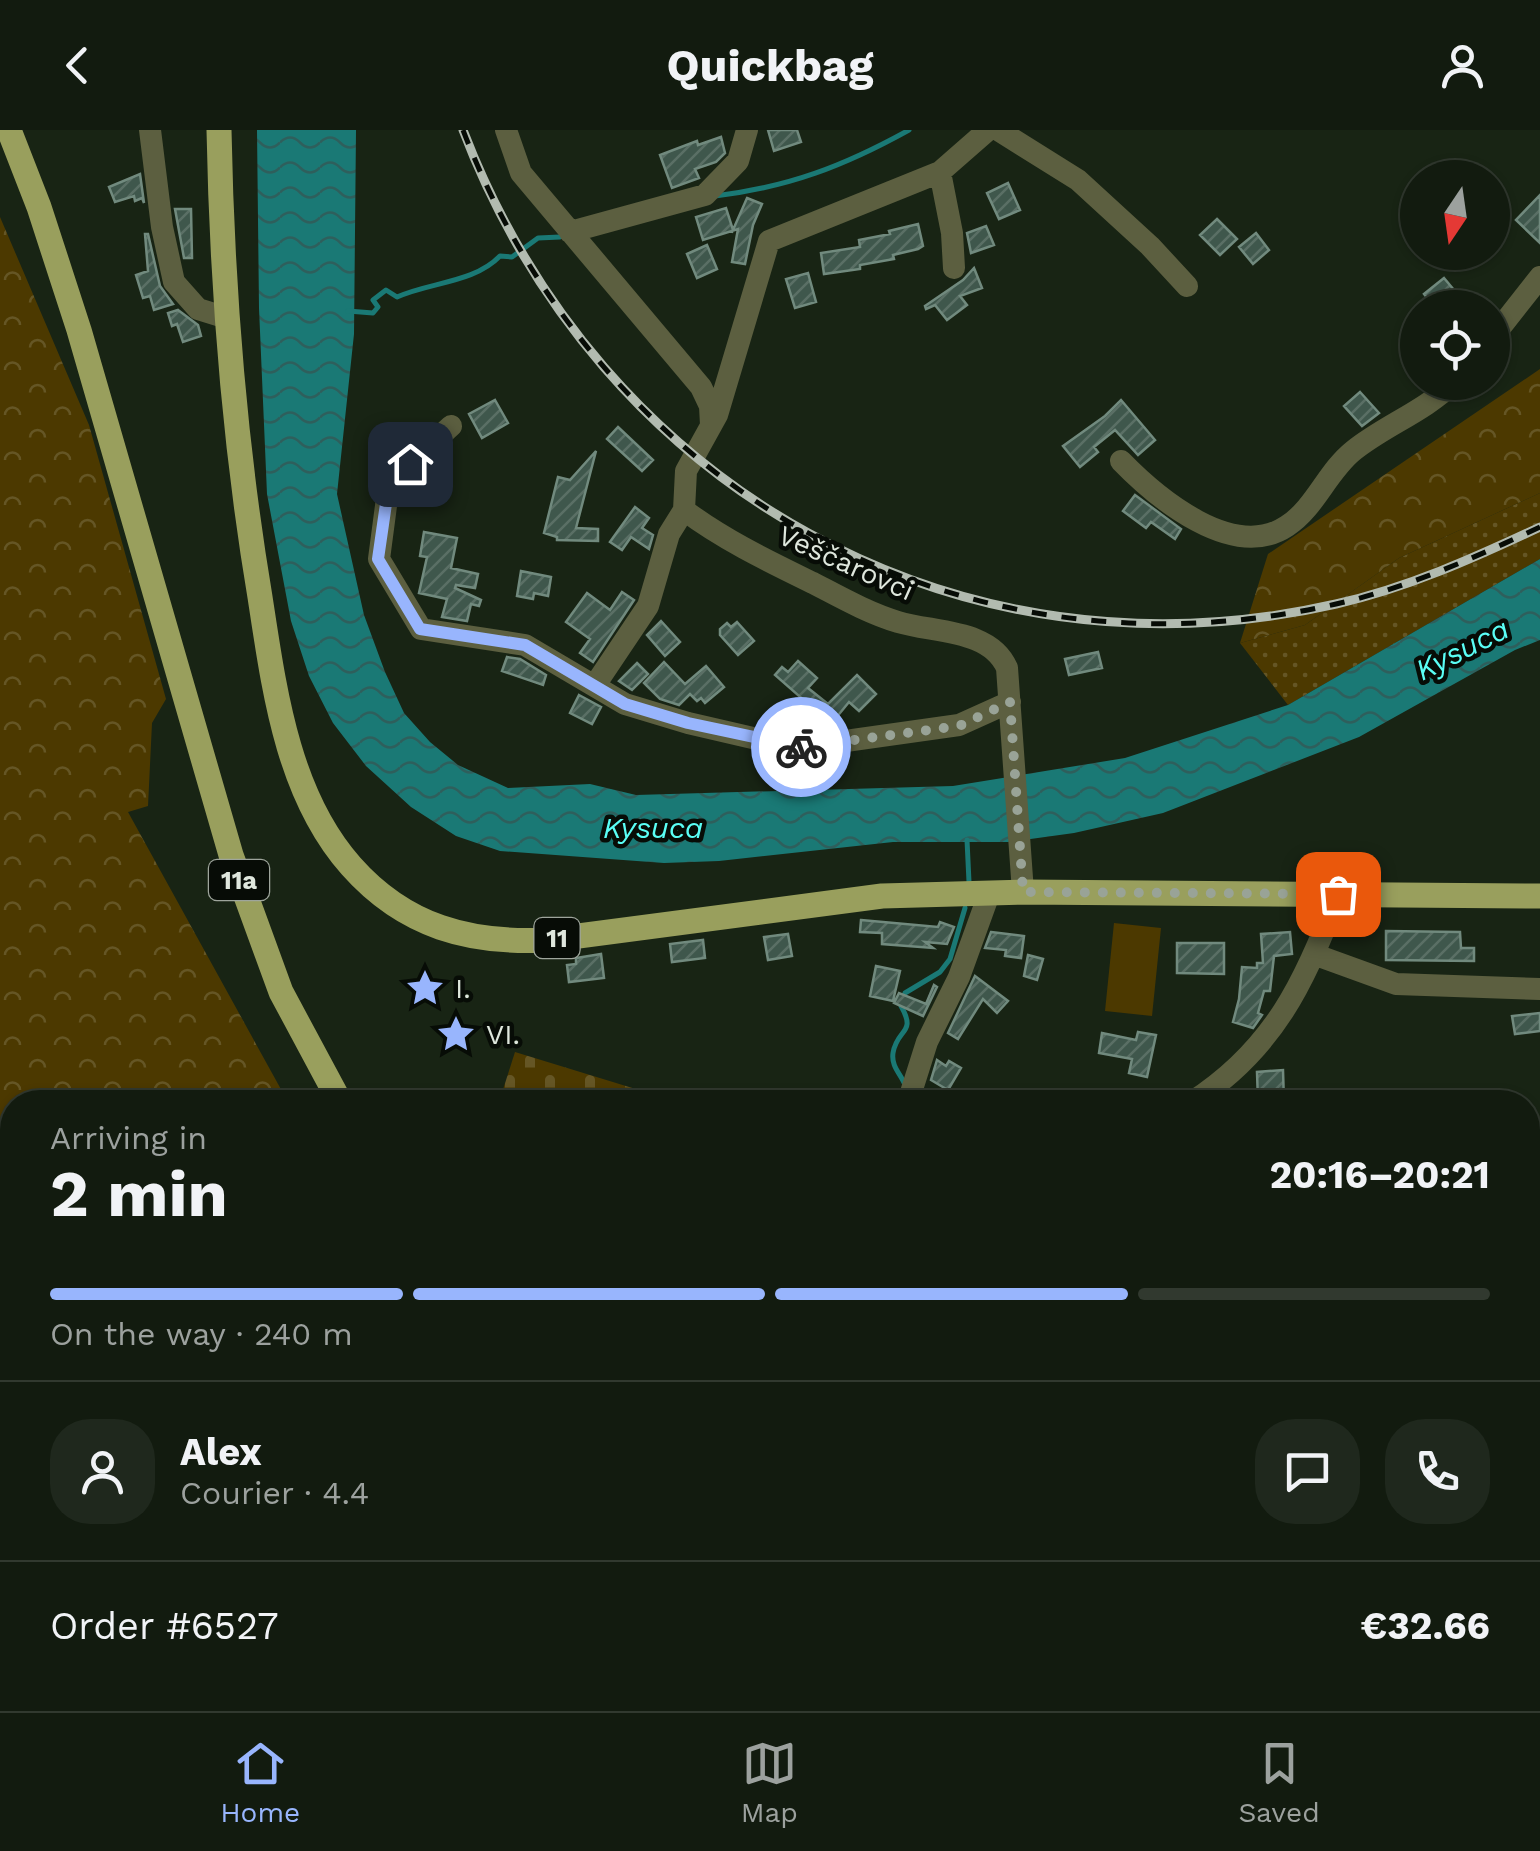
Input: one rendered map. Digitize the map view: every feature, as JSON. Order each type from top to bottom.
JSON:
[{"type":"main road","name":"11a","points":[[9,130],[79,330],[236,872],[281,992],[334,1090]]},
{"type":"main road","name":"11","points":[[218,130],[226,318],[244,499],[268,648],[291,755],[334,844],[364,880],[394,903],[447,930],[505,942],[882,896],[1023,892],[1540,896]]},
{"type":"street","points":[[150,130],[154,135],[162,227],[174,282],[198,309],[226,318]]},
{"type":"street","points":[[506,130],[521,173],[701,387],[712,414],[708,433]]},
{"type":"street","points":[[570,232],[705,195],[738,161],[746,130]]},
{"type":"street","points":[[594,685],[648,606],[669,534],[684,510],[686,471],[717,414],[769,241],[940,172],[988,130]]},
{"type":"street","points":[[998,130],[1078,180],[1187,286]]},
{"type":"street","points":[[940,172],[952,233],[954,268]]},
{"type":"street","points":[[1510,315],[1540,277]]},
{"type":"street","points":[[1121,461],[1146,487],[1202,524],[1251,536],[1270,534],[1301,514],[1333,469],[1353,451],[1432,400]]},
{"type":"street","points":[[451,426],[389,483],[378,559],[420,629],[525,645],[625,704],[796,748],[959,726],[1010,702]]},
{"type":"street","name":"Veščarovci","points":[[684,510],[720,536],[868,611],[984,642],[1000,653],[1007,668],[1023,892]]},
{"type":"street","points":[[912,1090],[927,1042],[959,977],[989,894]]},
{"type":"street","points":[[1210,1090],[1236,1072],[1278,1024],[1316,956],[1338,894]]},
{"type":"street","points":[[1316,956],[1396,984],[1540,989]]},
{"type":"green space","points":[[0,217],[89,425],[166,699],[152,723],[148,806],[128,812],[281,1090],[0,1090]]},
{"type":"green space","points":[[1540,369],[1540,493],[1399,558],[1305,625],[1240,643],[1268,554],[1494,400],[1510,400],[1510,389]]},
{"type":"green space","points":[[1540,493],[1540,559],[1288,705],[1240,643],[1305,625],[1399,558]]},
{"type":"green space","points":[[1114,923],[1161,928],[1152,1016],[1105,1011]]},
{"type":"green space","points":[[515,1052],[639,1090],[503,1090]]},
{"type":"water","name":"Kysuca","points":[[257,130],[356,130],[354,334],[337,494],[364,615],[404,713],[458,765],[508,788],[590,784],[636,795],[953,786],[1125,758],[1288,705],[1540,559],[1540,640],[1359,737],[1163,813],[1074,833],[1008,842],[893,842],[719,861],[664,863],[500,851],[456,836],[411,807],[366,766],[333,723],[309,676],[291,621],[267,494]]},
{"type":"building","points":[[768,130],[797,130],[801,142],[774,151]]},
{"type":"building","points":[[721,137],[725,153],[716,162],[695,169],[699,178],[672,188],[660,155]]},
{"type":"building","points":[[140,174],[144,203],[142,198],[135,201],[134,196],[115,202],[109,187]]},
{"type":"building","points":[[1008,183],[1020,210],[999,219],[987,193]]},
{"type":"building","points":[[1540,195],[1540,243],[1516,220]]},
{"type":"building","points":[[747,198],[762,204],[745,264],[732,262],[738,229],[703,240],[696,217],[726,208],[733,230]]},
{"type":"building","points":[[175,209],[191,209],[192,258],[184,258]]},
{"type":"building","points":[[1217,219],[1237,239],[1220,255],[1200,235]]},
{"type":"building","points":[[918,224],[923,246],[918,249],[893,255],[894,259],[860,265],[860,269],[824,274],[821,253],[860,247],[859,240]]},
{"type":"building","points":[[986,226],[994,245],[971,253],[967,233]]},
{"type":"building","points":[[1256,233],[1269,250],[1253,264],[1239,247]]},
{"type":"building","points":[[145,234],[160,286],[173,304],[154,310],[150,296],[143,298],[136,275],[148,271]]},
{"type":"building","points":[[707,245],[717,269],[697,278],[687,254]]},
{"type":"building","points":[[974,268],[982,288],[960,296],[967,305],[947,320],[935,305],[926,309],[925,306]]},
{"type":"building","points":[[808,273],[816,302],[795,308],[786,279]]},
{"type":"building","points":[[1444,278],[1454,290],[1429,290]]},
{"type":"building","points":[[178,310],[198,325],[201,336],[183,342],[168,313]]},
{"type":"building","points":[[1360,392],[1379,413],[1362,426],[1344,406]]},
{"type":"building","points":[[495,400],[508,423],[482,438],[469,414]]},
{"type":"building","points":[[1121,400],[1155,440],[1138,455],[1115,430],[1094,447],[1098,452],[1080,467],[1063,446]]},
{"type":"building","points":[[618,427],[653,460],[642,471],[607,439]]},
{"type":"building","points":[[596,451],[576,528],[598,529],[598,541],[557,540],[544,533],[558,477],[570,480]]},
{"type":"building","points":[[1135,495],[1181,529],[1175,539],[1151,522],[1146,528],[1123,511]]},
{"type":"building","points":[[635,507],[649,518],[642,528],[653,535],[649,549],[631,537],[622,550],[610,542]]},
{"type":"building","points":[[424,532],[457,538],[451,568],[478,574],[475,588],[455,588],[481,600],[479,606],[471,604],[467,621],[442,617],[447,599],[419,593],[427,557],[420,556]]},
{"type":"building","points":[[521,571],[551,577],[548,596],[517,596]]},
{"type":"building","points":[[622,592],[634,600],[593,662],[580,653],[590,639],[566,622],[587,593],[610,610]]},
{"type":"building","points":[[661,621],[680,642],[665,656],[647,635]]},
{"type":"building","points":[[737,622],[754,641],[738,655],[720,635],[720,629],[727,623],[731,627]]},
{"type":"building","points":[[1098,652],[1102,668],[1069,675],[1065,659]]},
{"type":"building","points":[[507,657],[520,659],[546,675],[543,685],[502,671]]},
{"type":"building","points":[[798,661],[817,678],[808,688],[828,704],[857,675],[876,694],[859,711],[849,702],[831,724],[775,675],[782,667],[788,672]]},
{"type":"building","points":[[664,662],[685,684],[706,666],[724,687],[705,703],[690,694],[679,705],[660,699],[644,683]]},
{"type":"building","points":[[637,663],[648,674],[632,690],[619,681]]},
{"type":"building","points":[[579,695],[601,707],[592,724],[570,713]]},
{"type":"building","points":[[861,920],[938,927],[940,922],[954,927],[947,944],[925,942],[933,948],[882,944],[882,933],[860,932]]},
{"type":"building","points":[[1386,931],[1460,932],[1461,948],[1474,948],[1474,961],[1386,960]]},
{"type":"building","points":[[991,932],[1024,936],[1021,958],[1005,956],[1006,950],[985,948]]},
{"type":"building","points":[[1290,932],[1292,954],[1274,956],[1270,991],[1264,991],[1258,1013],[1262,1015],[1253,1028],[1233,1022],[1242,967],[1257,968],[1257,963],[1263,963],[1261,934]]},
{"type":"building","points":[[788,934],[792,956],[768,960],[764,937]]},
{"type":"building","points":[[703,940],[705,958],[672,962],[670,944]]},
{"type":"building","points":[[1177,943],[1224,943],[1224,974],[1177,973]]},
{"type":"building","points":[[601,954],[604,978],[569,982],[567,965],[576,964],[576,958]]},
{"type":"building","points":[[1028,955],[1043,959],[1037,980],[1024,976]]},
{"type":"building","points":[[876,966],[900,971],[893,1001],[870,996]]},
{"type":"building","points":[[975,976],[1008,1001],[997,1013],[983,999],[958,1039],[948,1033]]},
{"type":"building","points":[[934,985],[937,987],[923,1016],[894,1003],[899,993],[926,1004]]},
{"type":"building","points":[[1540,1013],[1540,1031],[1515,1034],[1512,1016]]},
{"type":"building","points":[[1138,1032],[1156,1035],[1147,1077],[1129,1073],[1132,1059],[1099,1053],[1102,1033],[1136,1040]]},
{"type":"building","points":[[937,1060],[961,1068],[948,1090],[931,1080]]},
{"type":"building","points":[[1283,1070],[1284,1090],[1258,1090],[1257,1072]]},
{"type":"waterway","points":[[715,196],[815,173],[909,130]]},
{"type":"waterway","points":[[348,311],[373,313],[378,307],[373,300],[386,290],[397,297],[465,277],[500,256],[512,257],[538,238],[560,237]]},
{"type":"waterway","points":[[967,840],[969,882]]},
{"type":"waterway","points":[[905,1085],[893,1058],[895,1045],[907,1027],[901,1006],[905,993],[940,972],[950,959],[965,908]]},
{"type":"railway","points":[[463,130],[524,257],[604,367],[700,460],[809,533],[930,586],[1059,617],[1196,623],[1336,604],[1389,590],[1540,527]]},
{"type":"way so far","points":[[801,747],[959,726],[1010,702],[1023,892],[1338,894]]},
{"type":"place","name":"I.","points":[[425,988]]},
{"type":"place","name":"VI.","points":[[456,1034]]},
{"type":"route","points":[[410,464],[389,483],[378,559],[420,629],[525,645],[625,704],[688,723],[801,747]]}]
